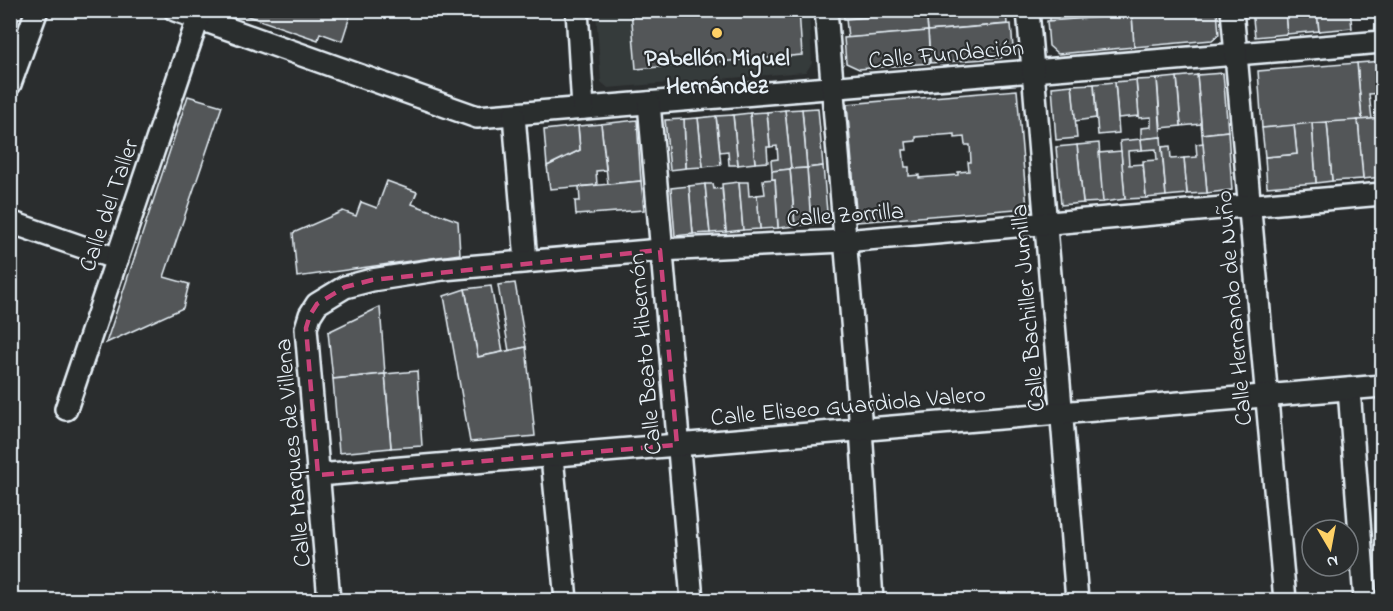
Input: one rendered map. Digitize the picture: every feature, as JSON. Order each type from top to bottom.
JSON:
[{"type":"street","points":[[10,84],[37,10]]},
{"type":"street","name":"Calle Fundación","points":[[175,10],[477,117],[514,116],[583,108],[1383,42]]},
{"type":"street","points":[[577,10],[583,108]]},
{"type":"street","points":[[826,10],[861,429],[872,600]]},
{"type":"street","name":"Calle Bachiller Jumilla","points":[[1028,10],[1077,600]]},
{"type":"street","name":"Calle Hernando de Nuño","points":[[1232,10],[1285,600]]},
{"type":"street","name":"Calle del Taller","points":[[66,409],[198,19]]},
{"type":"street","name":"Calle Beato Hibernón","points":[[649,103],[692,600]]},
{"type":"street","points":[[514,116],[526,261]]},
{"type":"street","name":"Calle Zorrilla","points":[[317,304],[345,287],[372,280],[444,269],[660,250],[844,241],[1383,194]]},
{"type":"street","points":[[10,222],[117,259]]},
{"type":"street","name":"Calle Marques de Villena","points":[[317,304],[306,328],[329,600]]},
{"type":"street","name":"Calle Eliseo Guardiola Valero","points":[[318,475],[1383,386]]},
{"type":"street","points":[[1348,389],[1365,600]]},
{"type":"street","points":[[552,457],[566,600]]},
{"type":"highlighted area","points":[[660,250],[677,445],[318,475],[306,328],[310,315],[317,304],[345,287],[372,280]]},
{"type":"shaded area","points":[[596,11],[809,11],[812,63],[806,72],[608,88],[601,82]]},
{"type":"building","points":[[230,10],[351,10],[351,13],[342,41],[320,33],[318,40]]},
{"type":"building","name":"Pabellón Miguel Hernández","points":[[631,10],[799,10],[802,55],[636,69]]},
{"type":"building","points":[[843,10],[864,10],[864,18],[844,19]]},
{"type":"building","points":[[864,10],[884,10],[885,16],[864,18]]},
{"type":"building","points":[[884,10],[905,10],[905,14],[885,16]]},
{"type":"building","points":[[905,10],[926,10],[926,12],[905,14]]},
{"type":"building","points":[[1006,10],[1007,24],[928,31],[926,12]]},
{"type":"building","points":[[1050,10],[1191,10],[1050,21]]},
{"type":"building","points":[[1217,10],[1219,34],[1212,40],[1134,47],[1132,15]]},
{"type":"building","points":[[1252,10],[1285,10],[1287,34],[1255,37]]},
{"type":"building","points":[[1285,10],[1317,10],[1319,31],[1287,34]]},
{"type":"building","points":[[1317,10],[1350,10],[1352,28],[1319,31]]},
{"type":"building","points":[[926,12],[928,31],[848,38],[846,19]]},
{"type":"building","points":[[1132,15],[1134,47],[1058,54],[1049,46],[1047,21]]},
{"type":"building","points":[[1011,24],[1013,48],[1001,58],[930,63],[928,31]]},
{"type":"building","points":[[928,31],[930,63],[859,69],[846,63],[844,38]]},
{"type":"building","points":[[1382,61],[1382,93],[1369,94],[1372,119],[1362,120],[1357,63]]},
{"type":"building","points":[[1357,63],[1362,120],[1262,128],[1258,71]]},
{"type":"building","points":[[1223,73],[1228,131],[1202,134],[1197,75]]},
{"type":"building","points":[[1197,75],[1201,124],[1181,126],[1177,77]]},
{"type":"building","points":[[1177,77],[1181,126],[1161,128],[1157,79]]},
{"type":"building","points":[[1157,79],[1161,137],[1141,139],[1141,128],[1151,127],[1151,117],[1139,118],[1136,80]]},
{"type":"building","points":[[1136,80],[1139,116],[1118,118],[1115,82]]},
{"type":"building","points":[[1115,82],[1119,133],[1098,135],[1094,84]]},
{"type":"building","points":[[1094,84],[1096,118],[1075,121],[1072,85]]},
{"type":"building","points":[[1072,85],[1077,138],[1056,140],[1052,87]]},
{"type":"building","points":[[1017,90],[1027,208],[857,222],[847,104]],"holes":[[[955,134],[955,138],[964,137],[965,145],[970,145],[969,171],[958,172],[958,175],[919,178],[919,175],[909,176],[909,167],[905,167],[903,150],[907,150],[906,142],[916,141],[916,137]]]},
{"type":"building","points":[[188,96],[222,106],[164,277],[189,284],[183,308],[106,343]]},
{"type":"building","points":[[818,108],[823,166],[807,168],[802,109]]},
{"type":"building","points":[[802,109],[807,168],[791,169],[785,110]]},
{"type":"building","points":[[785,110],[791,169],[772,171],[771,160],[778,159],[777,146],[770,147],[767,112]]},
{"type":"building","points":[[767,112],[770,147],[767,147],[768,162],[755,163],[750,113]]},
{"type":"building","points":[[750,113],[755,163],[738,165],[733,115]]},
{"type":"building","points":[[733,115],[738,165],[729,165],[728,151],[720,152],[716,116]]},
{"type":"building","points":[[716,116],[721,165],[703,167],[698,118]]},
{"type":"building","points":[[698,118],[703,167],[686,168],[684,119]]},
{"type":"building","points":[[1382,118],[1382,177],[1363,179],[1358,120]]},
{"type":"building","points":[[684,119],[686,168],[670,170],[665,120]]},
{"type":"building","points":[[637,120],[641,181],[608,184],[601,124]]},
{"type":"building","points":[[1358,120],[1363,179],[1332,181],[1327,122]]},
{"type":"building","points":[[1327,122],[1332,181],[1316,183],[1312,123]]},
{"type":"building","points":[[1312,123],[1316,183],[1267,187],[1265,157],[1297,154],[1294,125]]},
{"type":"building","points":[[601,124],[606,170],[596,171],[597,185],[550,189],[547,166],[580,150],[578,126]]},
{"type":"building","points":[[1294,125],[1297,154],[1265,157],[1262,128]]},
{"type":"building","points":[[578,126],[580,150],[547,166],[544,130]]},
{"type":"building","points":[[1228,131],[1232,190],[1207,193],[1202,134]]},
{"type":"building","points":[[1161,137],[1166,196],[1146,198],[1143,161],[1157,160],[1156,149],[1142,150],[1141,139]]},
{"type":"building","points":[[1141,139],[1142,150],[1128,151],[1129,165],[1143,164],[1146,198],[1125,199],[1120,141]]},
{"type":"building","points":[[1099,143],[1103,202],[1083,203],[1077,145]]},
{"type":"building","points":[[1203,143],[1207,193],[1187,194],[1184,158],[1197,157],[1196,144]]},
{"type":"building","points":[[1077,145],[1083,203],[1061,205],[1056,147]]},
{"type":"building","points":[[1170,146],[1171,159],[1184,158],[1187,194],[1166,196],[1162,147]]},
{"type":"building","points":[[1121,151],[1125,199],[1103,202],[1099,153]]},
{"type":"building","points":[[823,166],[828,223],[811,224],[807,168]]},
{"type":"building","points":[[807,168],[811,224],[795,226],[790,169]]},
{"type":"building","points":[[790,169],[795,226],[778,228],[775,179],[772,180],[772,171]]},
{"type":"building","points":[[775,179],[778,228],[760,229],[757,195],[765,194],[763,180]]},
{"type":"building","points":[[387,181],[417,192],[412,204],[458,221],[460,254],[297,277],[293,233],[343,211],[356,216],[361,202],[377,208]]},
{"type":"building","points":[[641,181],[644,210],[576,215],[575,201],[580,201],[579,187]]},
{"type":"building","points":[[739,182],[743,230],[726,232],[722,184]]},
{"type":"building","points":[[739,182],[748,182],[749,196],[757,195],[760,229],[743,230]]},
{"type":"building","points":[[705,184],[710,233],[693,234],[689,186]]},
{"type":"building","points":[[705,184],[713,184],[714,189],[722,188],[726,232],[710,233]]},
{"type":"building","points":[[689,186],[693,234],[675,236],[671,188]]},
{"type":"building","points":[[515,283],[526,347],[509,351],[498,285]]},
{"type":"building","points":[[491,286],[503,352],[478,357],[465,289]]},
{"type":"building","points":[[465,289],[478,357],[526,347],[535,436],[470,442],[444,296]]},
{"type":"building","points":[[380,307],[385,374],[333,379],[328,332]]},
{"type":"building","points":[[417,371],[422,446],[391,448],[385,374]]},
{"type":"building","points":[[385,374],[391,448],[339,453],[333,379]]},
{"type":"place","name":"Pabellón Miguel Hernández","points":[[717,33]]}]
